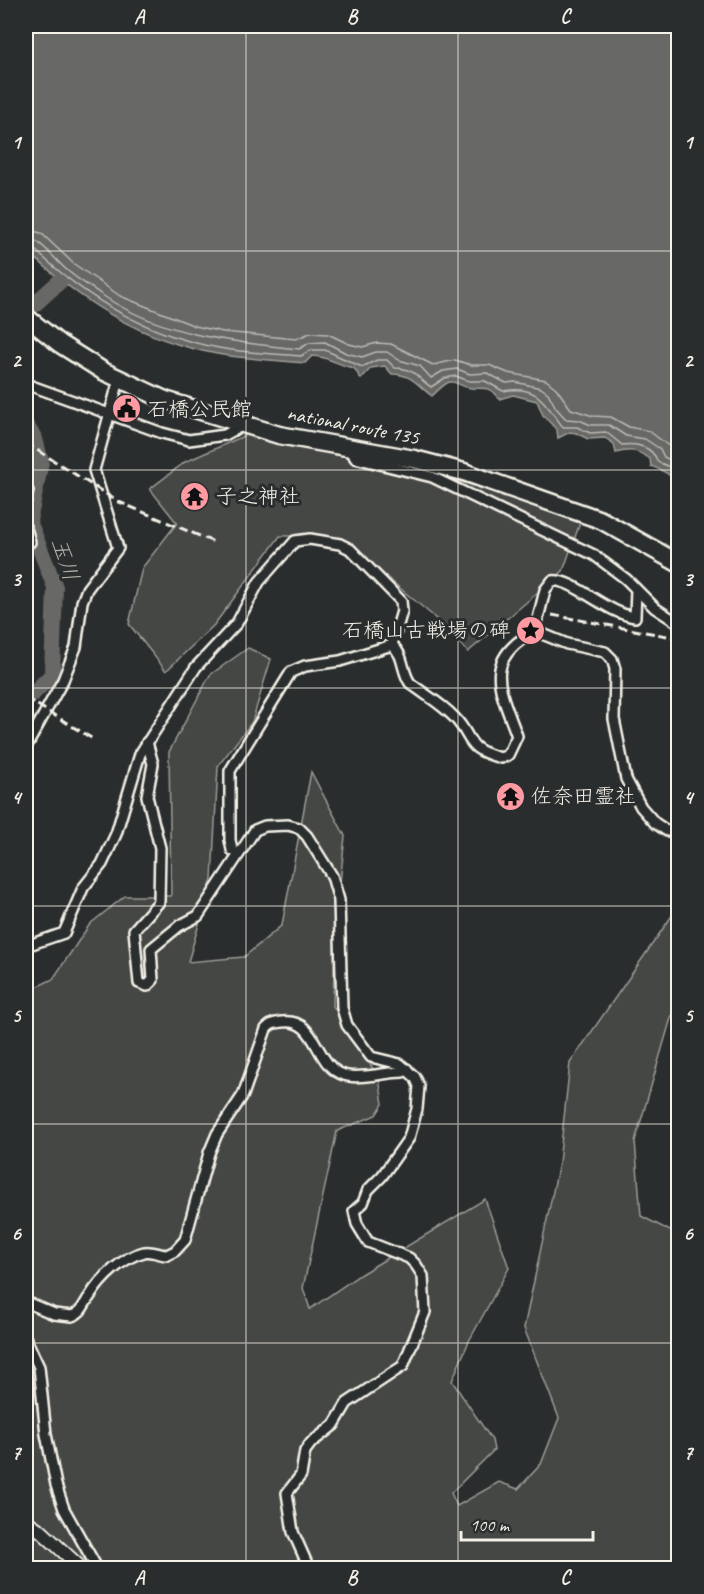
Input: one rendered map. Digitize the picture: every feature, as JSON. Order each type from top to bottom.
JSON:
[{"type":"highway","name":"national route 135","points":[[29,321],[115,378],[165,400],[243,425],[351,449],[448,467],[601,520],[678,563]]},
{"type":"street","points":[[26,747],[63,680],[76,647],[82,602],[87,590],[118,548],[94,470],[110,415],[115,378]]},
{"type":"street","points":[[26,384],[110,415],[189,440],[225,435],[243,425]]},
{"type":"street","points":[[351,449],[355,458],[432,477],[594,555],[636,589],[655,608],[678,623]]},
{"type":"street","points":[[26,528],[30,542]]},
{"type":"street","points":[[26,946],[64,933],[83,888],[102,864],[116,834],[140,754],[147,742],[196,667],[237,623],[259,582],[294,542],[310,539],[339,544],[350,549],[397,594],[402,611],[392,645]]},
{"type":"street","points":[[238,853],[232,850],[230,840],[230,771],[260,726],[286,678],[305,666],[340,661],[381,646],[392,645],[399,651],[410,682],[456,719],[465,737],[475,748],[501,758],[508,755],[517,736],[498,678],[498,666],[513,646],[534,632],[545,590],[552,581],[563,581],[621,615],[635,617],[636,589]]},
{"type":"street","points":[[534,632],[567,644],[605,652],[612,659],[615,669],[614,719],[626,779],[641,807],[655,823],[667,831]]},
{"type":"street","points":[[147,742],[153,764],[147,796],[160,848],[159,902],[138,923],[133,936],[138,979],[142,986],[149,986],[153,980],[151,949],[179,926],[198,916],[255,830],[265,826],[288,825],[304,831],[332,876],[339,900],[342,1008],[347,1025],[371,1057],[407,1069],[419,1086],[419,1097],[409,1138],[388,1168],[368,1190],[363,1203],[354,1211],[357,1224],[368,1242],[409,1258],[416,1265],[423,1276],[425,1312],[403,1366],[347,1403],[334,1425],[311,1443],[305,1451],[301,1475],[287,1493],[293,1532],[309,1569]]},
{"type":"street","points":[[26,1302],[54,1314],[72,1316],[83,1309],[89,1297],[108,1274],[128,1260],[145,1251],[167,1255],[180,1247],[194,1214],[209,1154],[217,1134],[243,1095],[266,1029],[272,1023],[286,1021],[302,1025],[308,1030],[326,1065],[343,1075],[352,1077],[403,1072],[407,1069]]},
{"type":"street","points":[[26,1339],[39,1367],[46,1434],[56,1485],[64,1509],[96,1569]]},
{"type":"street","points":[[26,1521],[41,1531],[79,1567]]},
{"type":"shaded area","points":[[246,435],[270,435],[315,450],[482,487],[580,523],[563,571],[468,652],[432,615],[365,559],[310,536],[280,536],[214,625],[166,671],[129,624],[142,568],[177,523],[150,489],[185,462]]},
{"type":"shaded area","points":[[248,648],[271,659],[252,722],[218,766],[212,879],[188,962],[244,957],[282,925],[311,772],[345,836],[335,930],[333,1006],[379,1078],[383,1104],[376,1115],[337,1131],[303,1288],[310,1309],[361,1274],[485,1199],[509,1268],[469,1341],[452,1381],[492,1440],[494,1450],[451,1493],[457,1506],[499,1482],[518,1489],[541,1464],[559,1418],[524,1328],[559,1163],[570,1063],[678,907],[678,994],[635,1141],[641,1216],[678,1235],[678,1568],[26,1568],[26,992],[53,979],[90,924],[125,896],[171,896],[169,752],[210,675]]},
{"type":"water","points":[[26,26],[678,26],[678,499],[674,496],[670,476],[651,466],[650,459],[641,454],[634,451],[616,453],[614,444],[605,438],[588,439],[570,432],[558,438],[557,430],[543,415],[537,401],[513,395],[499,399],[488,389],[471,388],[452,382],[445,384],[432,396],[409,378],[392,374],[385,366],[371,368],[361,379],[354,368],[318,356],[312,356],[305,363],[228,356],[189,348],[137,329],[90,302],[26,249]]},
{"type":"waterway","name":"玉川","points":[[26,312],[59,282]]},
{"type":"waterway","name":"玉川","points":[[26,425],[35,439],[41,462],[29,521],[55,587],[52,675],[26,700]]},
{"type":"railway","points":[[26,443],[117,501],[216,543]]},
{"type":"railway","points":[[552,615],[678,638]]},
{"type":"railway","points":[[26,698],[93,739]]},
{"type":"place","name":"石橋公民館","points":[[126,409]]},
{"type":"place","name":"子之神社","points":[[195,496]]},
{"type":"place","name":"石橋山古戦場の碑","points":[[531,630]]},
{"type":"place","name":"佐奈田霊社","points":[[510,796]]}]
